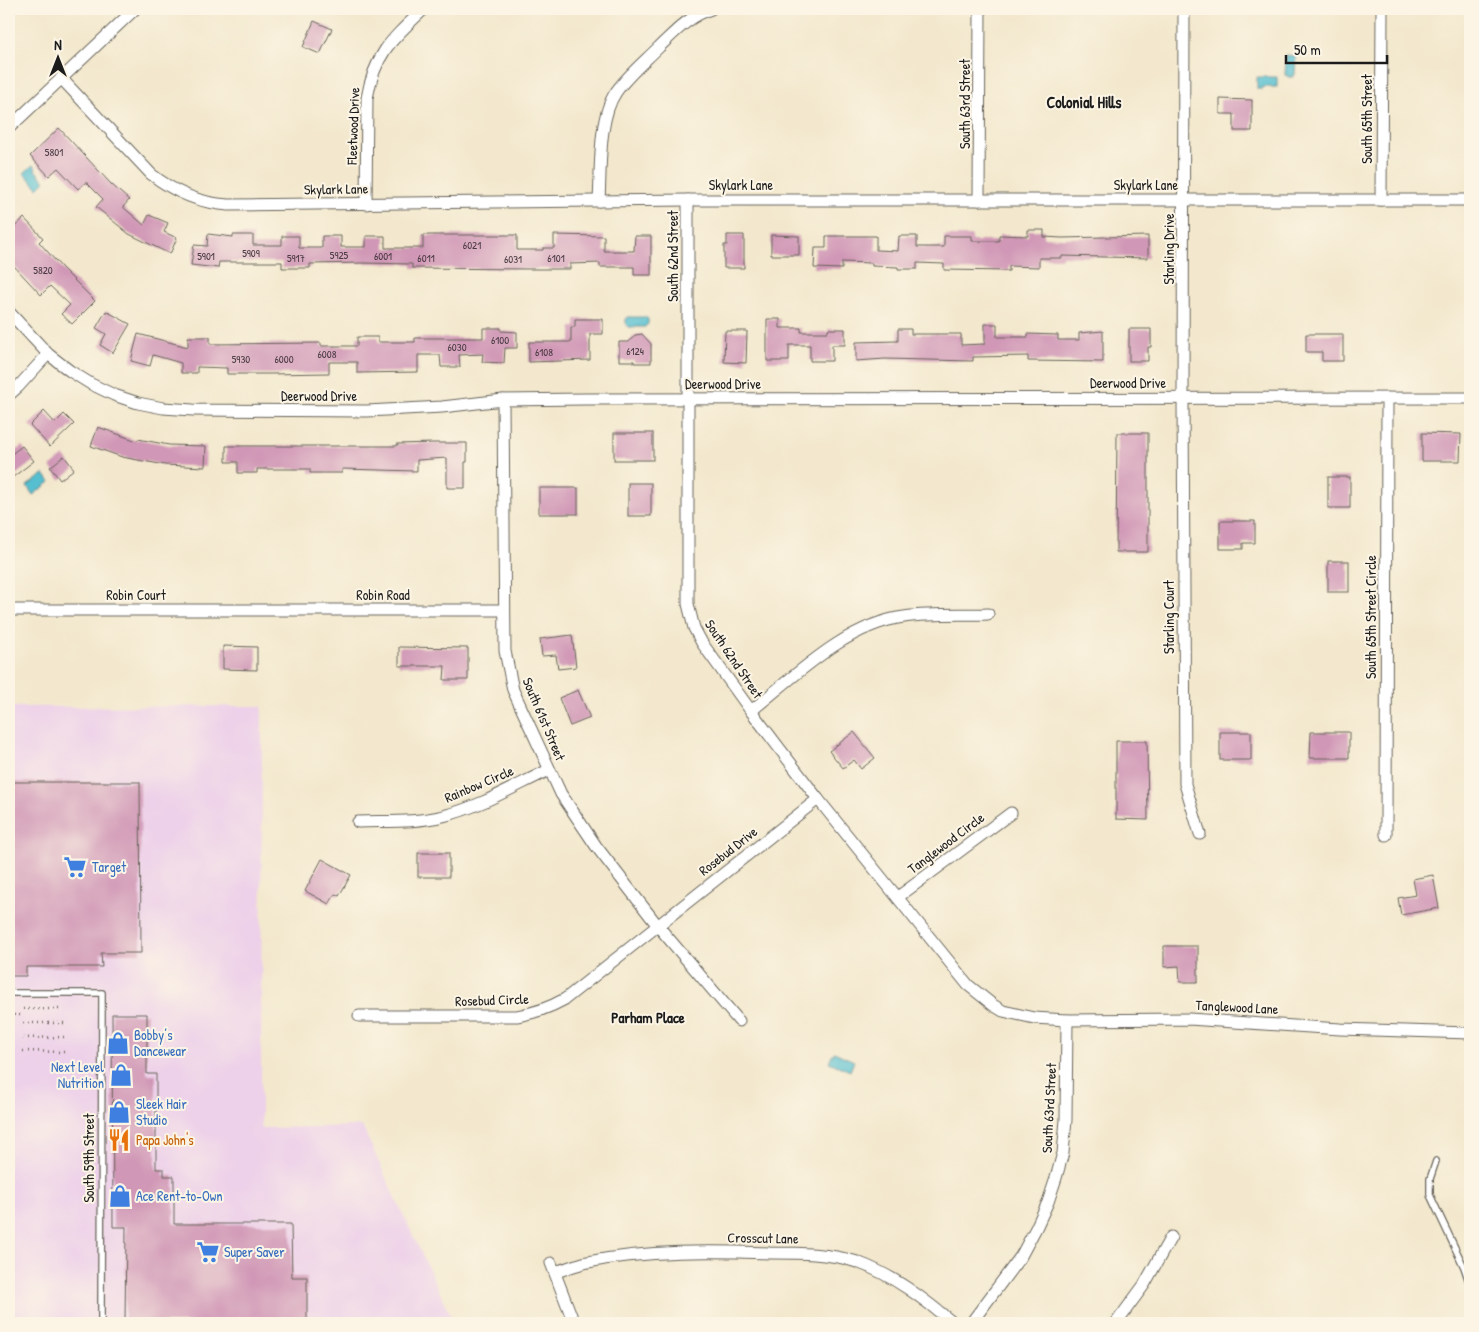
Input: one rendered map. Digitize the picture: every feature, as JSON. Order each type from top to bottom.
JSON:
[{"type":"street","points":[[9,128],[135,9]]},
{"type":"street","name":"Fleetwood Drive","points":[[366,204],[367,98],[370,81],[384,50],[394,37],[424,9]]},
{"type":"street","points":[[599,201],[603,125],[615,93],[626,79],[687,21],[700,12],[710,9]]},
{"type":"street","name":"South 63rd Street","points":[[979,200],[980,9]]},
{"type":"street","name":"Starling Drive","points":[[1183,398],[1184,9]]},
{"type":"street","name":"South 65th Street","points":[[1381,200],[1382,9]]},
{"type":"street","name":"Skylark Lane","points":[[61,78],[151,174],[179,193],[199,200],[228,205],[688,200],[1470,200]]},
{"type":"street","name":"South 62nd Street","points":[[688,200],[688,604],[694,628],[702,643],[751,711],[818,799],[968,985],[1003,1010]]},
{"type":"street","name":"Deerwood Drive","points":[[9,312],[48,354],[70,371],[99,388],[138,403],[163,408],[193,410],[367,411],[442,407],[503,400],[1470,398]]},
{"type":"street","points":[[9,394],[18,387],[48,354]]},
{"type":"street","name":"Starling Court","points":[[1183,398],[1185,784],[1200,834]]},
{"type":"street","name":"South 65th Street Circle","points":[[1386,835],[1387,398]]},
{"type":"street","name":"South 61st Street","points":[[503,400],[505,651],[513,690],[562,794],[596,846],[658,926],[739,1021]]},
{"type":"street","name":"Robin Court","points":[[9,610],[262,610]]},
{"type":"street","name":"Robin Road","points":[[262,610],[504,610]]},
{"type":"street","points":[[751,711],[838,642],[860,630],[880,622],[903,617],[988,614]]},
{"type":"street","name":"Rainbow Circle","points":[[358,822],[417,820],[442,816],[467,808],[550,770]]},
{"type":"street","name":"Rosebud Drive","points":[[658,926],[818,799]]},
{"type":"street","name":"Tanglewood Circle","points":[[898,897],[1011,812]]},
{"type":"street","name":"Rosebud Circle","points":[[359,1016],[517,1016],[536,1013],[565,999],[658,926]]},
{"type":"street","name":"Tanglewood Lane","points":[[1003,1010],[1034,1018],[1067,1020],[1189,1019],[1340,1030],[1470,1033]]},
{"type":"street","name":"South 63rd Street","points":[[971,1323],[1021,1256],[1048,1202],[1056,1178],[1063,1153],[1066,1120],[1067,1020]]},
{"type":"street","points":[[1116,1323],[1144,1286],[1171,1237]]},
{"type":"street","name":"Crosscut Lane","points":[[574,1323],[553,1267],[662,1253],[738,1252],[812,1254],[854,1261],[873,1268],[921,1297],[953,1323]]},
{"type":"lane","name":"South 59th Street","points":[[9,993],[102,993],[101,1323]]},
{"type":"lane","points":[[1436,1161],[1430,1180],[1430,1195],[1464,1267],[1470,1285]]},
{"type":"path","points":[[23,1009],[64,1009]]},
{"type":"path","points":[[9,1015],[23,1015]]},
{"type":"path","points":[[23,1023],[64,1023]]},
{"type":"path","points":[[23,1038],[64,1037]]},
{"type":"path","points":[[23,1051],[64,1052]]},
{"type":"shaded area","points":[[262,706],[261,1128],[362,1126],[454,1323],[9,1323],[9,707]]},
{"type":"water","points":[[1286,55],[1296,56],[1295,75],[1293,77],[1285,75]]},
{"type":"water","points":[[1257,77],[1277,77],[1277,87],[1257,89]]},
{"type":"water","points":[[33,165],[45,181],[38,188],[24,173]]},
{"type":"water","points":[[628,317],[645,317],[648,319],[648,324],[645,327],[628,327],[626,319]]},
{"type":"water","points":[[44,474],[50,482],[33,495],[27,486]]},
{"type":"water","points":[[834,1052],[854,1061],[850,1071],[829,1062]]},
{"type":"building","points":[[314,21],[332,29],[320,54],[303,47]]},
{"type":"building","points":[[1220,99],[1252,100],[1252,131],[1234,131],[1234,114],[1220,114]]},
{"type":"building","points":[[59,128],[111,184],[129,200],[123,207],[144,225],[149,215],[168,223],[164,232],[177,238],[170,254],[129,234],[96,207],[103,199],[86,182],[78,189],[58,168],[49,176],[30,156]]},
{"type":"building","points":[[24,218],[43,238],[39,242],[95,301],[72,324],[61,314],[70,305],[50,286],[41,295],[14,266],[9,271],[9,232]]},
{"type":"building","points":[[1028,230],[1044,230],[1044,237],[1062,238],[1148,236],[1148,258],[1062,256],[1062,258],[1039,258],[1039,267],[1009,266],[1009,271],[944,270],[944,264],[917,263],[917,269],[872,266],[872,263],[842,262],[842,269],[814,268],[815,248],[826,248],[826,236],[876,236],[876,250],[898,251],[899,236],[917,236],[917,247],[944,247],[944,236],[972,236],[972,241],[999,241],[999,235],[1028,236]]},
{"type":"building","points":[[208,234],[233,237],[233,235],[253,235],[253,245],[282,245],[282,236],[299,236],[299,248],[322,248],[322,236],[341,236],[341,247],[366,247],[366,236],[385,236],[385,248],[423,248],[423,235],[517,235],[517,250],[554,248],[554,235],[604,236],[604,251],[634,251],[635,236],[651,236],[651,275],[634,275],[634,267],[600,267],[600,263],[570,264],[570,269],[412,268],[412,264],[363,263],[310,264],[310,268],[282,268],[282,262],[219,262],[218,268],[191,265],[194,245],[207,246]]},
{"type":"building","points":[[727,235],[744,235],[744,268],[724,268],[724,245],[727,245]]},
{"type":"building","points":[[771,235],[799,236],[799,255],[771,255]]},
{"type":"building","points":[[106,311],[130,324],[113,353],[100,345],[106,334],[96,328]]},
{"type":"building","points":[[575,319],[603,319],[603,334],[590,334],[590,360],[529,362],[529,342],[571,342],[571,327],[575,327]]},
{"type":"building","points":[[767,319],[780,319],[780,328],[801,328],[801,332],[828,332],[828,329],[845,329],[845,345],[832,345],[832,361],[810,361],[810,345],[789,345],[789,361],[767,361]]},
{"type":"building","points":[[985,324],[997,324],[997,337],[1028,337],[1028,334],[1058,335],[1058,340],[1079,340],[1079,333],[1103,331],[1103,362],[1028,361],[1028,356],[973,357],[973,361],[885,359],[856,361],[856,342],[898,341],[898,329],[911,329],[911,334],[961,334],[961,345],[985,344]]},
{"type":"building","points":[[483,328],[501,328],[501,331],[517,332],[517,348],[505,348],[504,363],[482,362],[483,354],[459,355],[460,367],[441,367],[440,355],[418,355],[418,372],[357,373],[357,362],[329,362],[329,373],[227,374],[227,368],[197,367],[197,373],[181,373],[181,363],[153,355],[150,366],[131,361],[138,334],[188,347],[188,337],[210,337],[210,344],[321,343],[321,346],[357,346],[357,337],[378,337],[378,342],[415,342],[415,338],[483,338]]},
{"type":"building","points":[[1129,329],[1151,329],[1151,347],[1148,347],[1148,361],[1129,361]]},
{"type":"building","points":[[725,331],[747,331],[746,363],[724,362]]},
{"type":"building","points":[[642,334],[651,344],[651,363],[619,361],[619,342],[629,342],[635,335]]},
{"type":"building","points":[[1306,334],[1343,334],[1343,361],[1322,361],[1322,352],[1306,352]]},
{"type":"building","points":[[44,411],[55,423],[64,414],[74,424],[50,447],[30,425]]},
{"type":"building","points":[[98,427],[137,441],[138,439],[169,445],[206,446],[205,467],[165,465],[122,457],[91,446]]},
{"type":"building","points":[[614,433],[653,433],[653,460],[614,460]]},
{"type":"building","points":[[1117,433],[1148,433],[1148,552],[1116,552]]},
{"type":"building","points":[[1422,433],[1461,434],[1460,461],[1422,461]]},
{"type":"building","points":[[467,443],[465,488],[447,488],[447,458],[417,460],[417,471],[342,469],[342,473],[310,473],[310,469],[257,469],[257,473],[238,473],[238,462],[226,462],[226,446],[397,446],[397,444]]},
{"type":"building","points":[[22,446],[34,461],[9,480],[9,456]]},
{"type":"building","points":[[64,456],[74,469],[60,480],[50,467]]},
{"type":"building","points":[[1328,477],[1350,477],[1350,508],[1328,508]]},
{"type":"building","points":[[628,483],[651,483],[651,516],[628,516]]},
{"type":"building","points":[[539,488],[578,488],[578,514],[539,514]]},
{"type":"building","points":[[1220,521],[1255,521],[1255,543],[1243,543],[1243,549],[1220,549]]},
{"type":"building","points":[[1328,561],[1349,561],[1349,592],[1328,592]]},
{"type":"building","points":[[572,635],[576,667],[558,669],[556,655],[542,656],[540,639]]},
{"type":"building","points":[[223,646],[257,647],[257,670],[223,669]]},
{"type":"building","points":[[399,647],[468,648],[468,680],[444,680],[445,666],[399,666]]},
{"type":"building","points":[[578,690],[590,718],[570,726],[559,698]]},
{"type":"building","points":[[854,732],[875,758],[861,769],[854,760],[843,768],[829,751]]},
{"type":"building","points":[[1220,732],[1251,732],[1251,760],[1220,760]]},
{"type":"building","points":[[1311,732],[1349,732],[1349,758],[1310,758]]},
{"type":"building","points":[[1116,741],[1147,741],[1148,820],[1116,819]]},
{"type":"building","name":"Target","points":[[9,782],[140,782],[141,953],[101,953],[102,967],[26,967],[26,976],[9,976]]},
{"type":"building","points":[[418,853],[449,853],[449,877],[418,877]]},
{"type":"building","points":[[322,859],[351,875],[339,896],[335,894],[329,904],[305,891]]},
{"type":"building","points":[[1433,875],[1439,908],[1401,915],[1398,898],[1416,895],[1413,879]]},
{"type":"building","points":[[1164,946],[1198,946],[1198,982],[1180,982],[1179,966],[1164,967]]},
{"type":"building","name":"Super Saver","points":[[112,1014],[147,1014],[147,1074],[156,1074],[156,1169],[164,1169],[164,1176],[174,1176],[174,1224],[291,1224],[292,1277],[307,1277],[307,1323],[125,1323],[126,1227],[113,1227]]},
{"type":"place","name":"Target","points":[[75,867]]},
{"type":"place","name":"Bobby’s Dancewear","points":[[118,1043]]},
{"type":"place","name":"Next Level Nutrition","points":[[121,1075]]},
{"type":"place","name":"Sleek Hair Studio","points":[[119,1112]]},
{"type":"place","name":"Papa John's","points":[[119,1140]]},
{"type":"place","name":"Ace Rent-to-Own","points":[[120,1196]]},
{"type":"place","name":"Super Saver","points":[[208,1252]]},
{"type":"district","name":"Colonial Hills","points":[[1084,102]]},
{"type":"district","name":"Parham Place","points":[[648,1018]]}]
